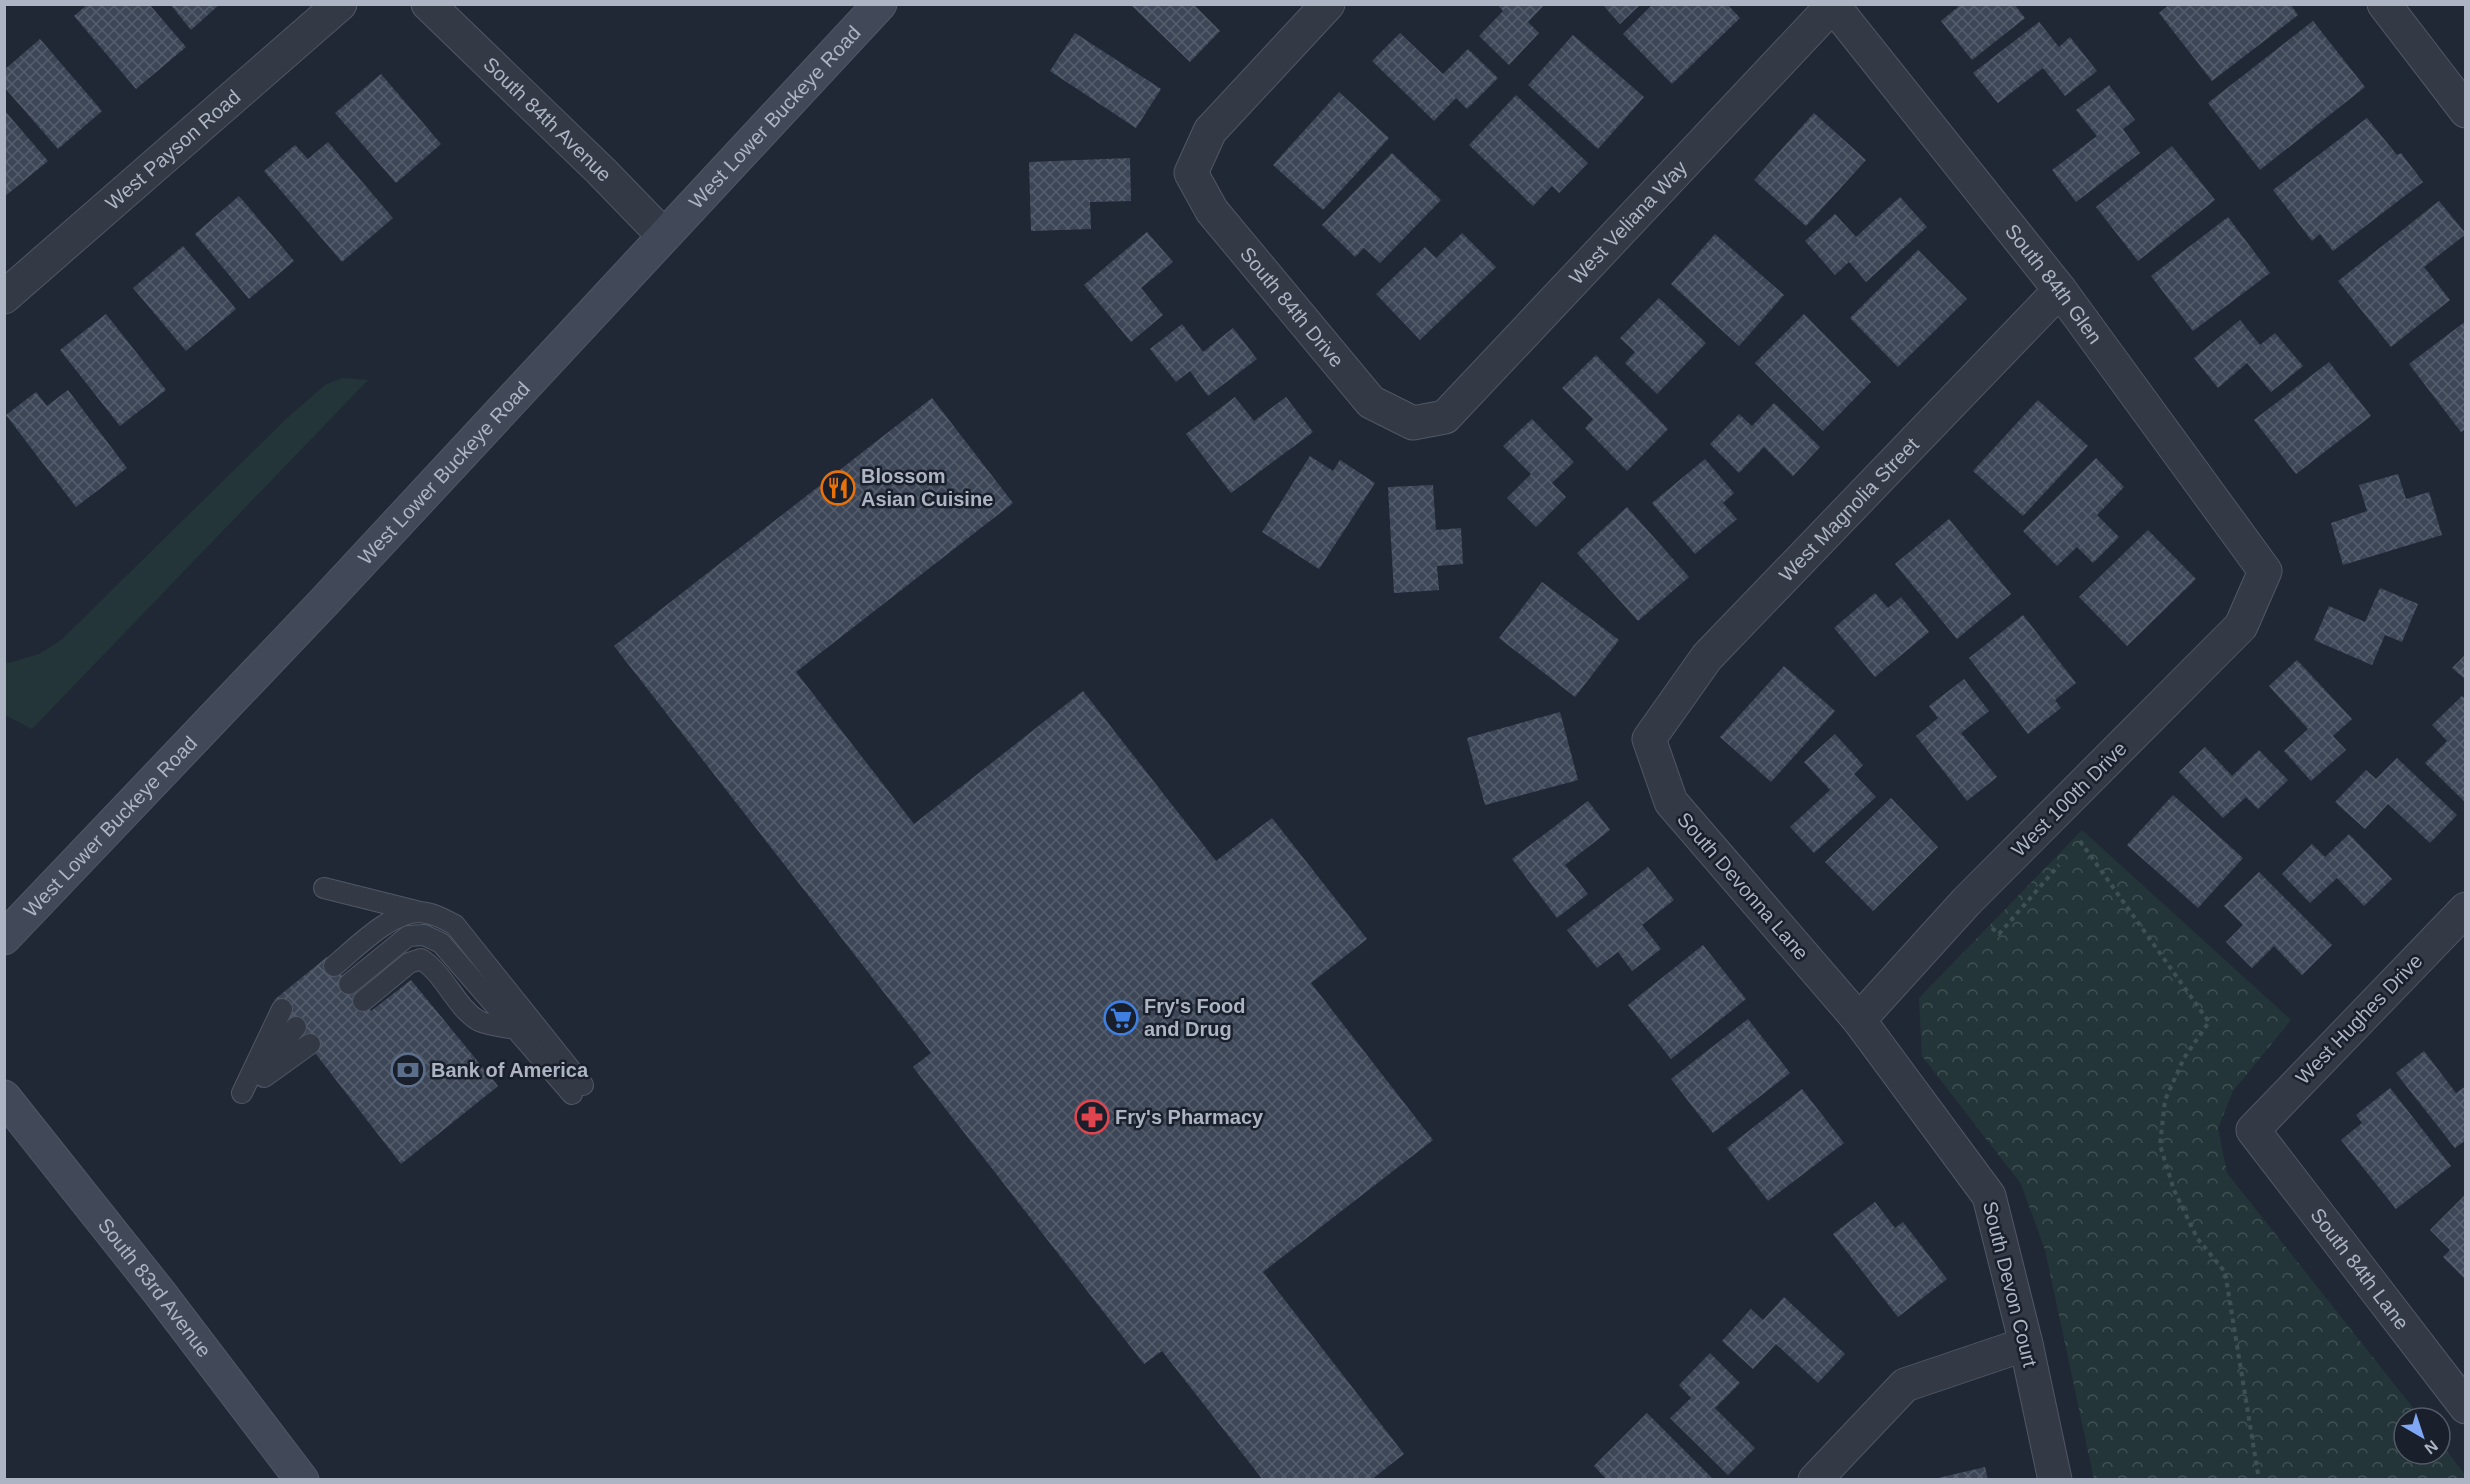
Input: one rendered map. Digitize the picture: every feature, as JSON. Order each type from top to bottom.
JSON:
[{"type":"main road","name":"West Lower Buckeye Road","points":[[4,938],[325,601],[880,4]]},
{"type":"main road","name":"South 83rd Avenue","points":[[4,1097],[166,1301],[302,1479]]},
{"type":"street","name":"West Payson Road","points":[[4,297],[340,4]]},
{"type":"street","name":"South 84th Avenue","points":[[428,4],[601,171],[664,236]]},
{"type":"street","points":[[2385,4],[2466,111]]},
{"type":"street","name":"South 84th Drive","points":[[1327,5],[1210,131],[1191,173],[1212,211],[1371,402],[1413,423]]},
{"type":"street","name":"South 84th Glen","points":[[1832,5],[2060,290],[2265,571]]},
{"type":"street","name":"West Veliana Way","points":[[1413,423],[1445,417],[1832,5]]},
{"type":"street","name":"West Magnolia Street","points":[[1649,739],[1707,657],[2060,290]]},
{"type":"street","name":"West 100th Drive","points":[[1859,1020],[1966,902],[2241,626],[2265,571]]},
{"type":"street","name":"South Devonna Lane","points":[[1649,739],[1671,802],[1859,1020]]},
{"type":"street","name":"West Hughes Drive","points":[[2253,1130],[2466,909]]},
{"type":"street","name":"South Devon Court","points":[[1859,1020],[1989,1196],[2026,1344],[2055,1479]]},
{"type":"street","name":"South 84th Lane","points":[[2253,1130],[2466,1407]]},
{"type":"street","points":[[1815,1479],[1905,1385],[2026,1344]]},
{"type":"lane","points":[[324,888],[437,915],[455,925],[578,1089],[516,1029],[441,943],[424,935],[408,936],[349,984]]},
{"type":"lane","points":[[334,966],[369,936],[396,918],[419,912]]},
{"type":"lane","points":[[363,1001],[409,963],[421,960],[434,967],[466,1011],[481,1021],[516,1029]]},
{"type":"lane","points":[[242,1093],[282,1009]]},
{"type":"lane","points":[[242,1093],[296,1027]]},
{"type":"lane","points":[[242,1093],[310,1044]]},
{"type":"path","points":[[2073,849],[2081,840],[2209,1022],[2184,1058],[2165,1100],[2160,1145],[2174,1190],[2197,1238],[2225,1272],[2259,1479]]},
{"type":"path","points":[[1966,902],[1999,934],[2066,857]]},
{"type":"green space","points":[[342,378],[368,380],[32,729],[5,715],[5,664],[39,654],[60,641],[286,419],[325,385]]},
{"type":"green space","points":[[2082,830],[2291,1020],[2233,1091],[2218,1128],[2227,1173],[2411,1406],[2392,1406],[2392,1466],[2452,1466],[2452,1458],[2465,1475],[2465,1479],[2094,1479],[2045,1250],[2021,1184],[1922,1056],[1919,998]]},
{"type":"building","points":[[88,4],[149,4],[186,47],[136,89],[74,16]]},
{"type":"building","points":[[170,4],[220,4],[191,30]]},
{"type":"building","points":[[1130,4],[1193,4],[1220,31],[1190,62]]},
{"type":"building","points":[[1497,4],[1545,4],[1528,22],[1539,33],[1509,65],[1479,36],[1503,11]]},
{"type":"building","points":[[1602,4],[1641,4],[1620,24]]},
{"type":"building","points":[[1653,4],[1727,4],[1740,18],[1672,84],[1623,34]]},
{"type":"building","points":[[1956,4],[2014,4],[2025,18],[1972,60],[1941,21],[1958,7]]},
{"type":"building","points":[[2170,4],[2290,4],[2298,15],[2212,81],[2159,13]]},
{"type":"building","points":[[2313,21],[2365,87],[2260,170],[2208,103]]},
{"type":"building","points":[[2039,22],[2059,47],[2070,37],[2097,71],[2065,96],[2043,68],[1998,103],[1973,73]]},
{"type":"building","points":[[1075,33],[1161,89],[1136,128],[1050,71]]},
{"type":"building","points":[[1400,33],[1443,74],[1468,49],[1498,78],[1467,109],[1456,98],[1434,121],[1372,61]]},
{"type":"building","points":[[1573,35],[1644,97],[1598,149],[1528,85]]},
{"type":"building","points":[[40,39],[102,111],[58,149],[4,87],[4,70]]},
{"type":"building","points":[[381,74],[441,144],[396,183],[335,113]]},
{"type":"building","points":[[2109,85],[2135,120],[2123,129],[2140,153],[2076,202],[2052,170],[2097,136],[2076,110]]},
{"type":"building","points":[[1339,92],[1389,138],[1323,210],[1273,165]]},
{"type":"building","points":[[1516,95],[1588,163],[1559,193],[1552,186],[1533,206],[1469,145]]},
{"type":"building","points":[[4,110],[48,161],[4,197]]},
{"type":"building","points":[[1814,113],[1866,160],[1806,226],[1754,180]]},
{"type":"building","points":[[2367,118],[2397,155],[2401,153],[2423,182],[2333,251],[2320,234],[2312,241],[2273,190]]},
{"type":"building","points":[[328,142],[393,218],[342,262],[264,171],[295,145],[308,159]]},
{"type":"building","points":[[2172,146],[2215,200],[2138,261],[2096,207]]},
{"type":"building","points":[[1392,153],[1441,200],[1380,263],[1364,248],[1355,257],[1322,225]]},
{"type":"building","points":[[1130,158],[1131,201],[1090,202],[1091,229],[1031,231],[1029,162]]},
{"type":"building","points":[[239,196],[294,261],[249,299],[195,234]]},
{"type":"building","points":[[1900,197],[1927,227],[1866,282],[1849,262],[1835,275],[1805,241],[1835,214],[1856,237]]},
{"type":"building","points":[[2439,201],[2466,234],[2424,267],[2450,300],[2391,347],[2338,281]]},
{"type":"building","points":[[2228,217],[2270,273],[2193,331],[2151,276]]},
{"type":"building","points":[[1147,232],[1173,262],[1141,288],[1163,315],[1131,342],[1084,285]]},
{"type":"building","points":[[1462,233],[1496,267],[1420,340],[1376,294],[1425,247],[1436,258]]},
{"type":"building","points":[[1715,234],[1784,295],[1739,346],[1671,284]]},
{"type":"building","points":[[183,246],[236,309],[186,351],[133,288]]},
{"type":"building","points":[[1918,250],[1967,299],[1898,367],[1850,318]]},
{"type":"building","points":[[1659,298],[1706,343],[1657,394],[1625,363],[1635,352],[1620,338]]},
{"type":"building","points":[[106,314],[166,390],[120,426],[60,350]]},
{"type":"building","points":[[1804,314],[1871,382],[1823,431],[1755,363]]},
{"type":"building","points":[[2240,320],[2260,345],[2275,333],[2303,366],[2271,392],[2247,363],[2218,388],[2194,358]]},
{"type":"building","points":[[2466,321],[2466,429],[2461,432],[2409,364]]},
{"type":"building","points":[[1182,324],[1203,352],[1233,328],[1257,359],[1208,396],[1190,371],[1176,382],[1150,349]]},
{"type":"building","points":[[1596,355],[1668,429],[1627,471],[1585,428],[1593,419],[1562,388]]},
{"type":"building","points":[[2329,362],[2371,416],[2296,474],[2254,420]]},
{"type":"building","points":[[68,390],[127,468],[76,507],[6,415],[36,392],[47,406]]},
{"type":"building","points":[[1235,397],[1254,421],[1286,397],[1313,432],[1231,493],[1186,434]]},
{"type":"building","name":"Fry's Food and Drug","points":[[932,398],[1013,503],[796,672],[914,824],[1083,691],[1216,861],[1272,818],[1367,939],[1311,983],[1433,1140],[1263,1272],[1404,1454],[1371,1480],[1263,1480],[1162,1351],[1144,1364],[913,1067],[931,1053],[614,646]]},
{"type":"building","points":[[2038,400],[2088,446],[2023,516],[1973,471]]},
{"type":"building","points":[[1774,403],[1820,447],[1793,476],[1764,447],[1739,473],[1710,444],[1739,414],[1752,426]]},
{"type":"building","points":[[1532,419],[1574,462],[1552,483],[1566,497],[1536,527],[1507,498],[1531,474],[1503,446]]},
{"type":"building","points":[[1310,456],[1333,471],[1340,460],[1375,483],[1319,569],[1262,532]]},
{"type":"building","points":[[2096,458],[2124,487],[2097,515],[2119,537],[2093,563],[2077,547],[2057,566],[2023,531]]},
{"type":"building","points":[[1705,459],[1734,493],[1723,503],[1737,519],[1695,554],[1652,503]]},
{"type":"building","points":[[2398,474],[2406,499],[2429,492],[2442,535],[2343,565],[2331,523],[2367,511],[2359,485]]},
{"type":"building","points":[[1433,485],[1436,530],[1461,528],[1463,564],[1437,566],[1439,590],[1394,593],[1388,487]]},
{"type":"building","points":[[1627,507],[1689,577],[1638,621],[1577,553]]},
{"type":"building","points":[[1949,519],[2011,594],[1957,639],[1895,564]]},
{"type":"building","points":[[2148,530],[2196,579],[2127,646],[2079,597]]},
{"type":"building","points":[[1542,582],[1619,640],[1575,697],[1499,638]]},
{"type":"building","points":[[2380,588],[2418,604],[2402,642],[2385,635],[2372,665],[2314,640],[2329,606],[2365,622]]},
{"type":"building","points":[[1875,593],[1888,608],[1901,597],[1929,632],[1875,677],[1834,628]]},
{"type":"building","points":[[2023,615],[2076,683],[2055,700],[2061,708],[2028,734],[1969,658]]},
{"type":"building","points":[[2466,654],[2466,680],[2452,668]]},
{"type":"building","points":[[2297,660],[2352,719],[2333,736],[2346,750],[2311,781],[2284,751],[2308,729],[2269,686]]},
{"type":"building","points":[[1784,666],[1835,711],[1771,782],[1720,737]]},
{"type":"building","points":[[1964,679],[1989,711],[1961,733],[1997,777],[1967,801],[1916,736],[1938,718],[1929,706]]},
{"type":"building","points":[[2462,696],[2466,699],[2466,803],[2425,763],[2447,741],[2432,725]]},
{"type":"building","points":[[1560,712],[1578,780],[1485,805],[1467,738]]},
{"type":"building","points":[[1835,734],[1863,765],[1854,774],[1876,797],[1814,853],[1790,827],[1830,790],[1804,762]]},
{"type":"building","points":[[2205,747],[2232,776],[2259,750],[2288,780],[2258,809],[2246,797],[2223,818],[2179,772]]},
{"type":"building","points":[[2397,758],[2457,815],[2430,843],[2388,804],[2365,829],[2335,802],[2366,770],[2376,779]]},
{"type":"building","points":[[2173,795],[2243,858],[2198,908],[2127,845]]},
{"type":"building","points":[[1891,798],[1938,847],[1873,911],[1825,862]]},
{"type":"building","points":[[1588,801],[1610,830],[1565,865],[1588,894],[1557,918],[1512,859]]},
{"type":"building","points":[[2349,834],[2392,879],[2364,906],[2337,878],[2310,903],[2282,874],[2312,844],[2325,857]]},
{"type":"building","points":[[1648,867],[1674,900],[1642,925],[1661,949],[1632,971],[1618,952],[1597,968],[1567,930]]},
{"type":"building","points":[[2259,872],[2332,945],[2302,975],[2274,946],[2252,968],[2226,942],[2243,925],[2224,906]]},
{"type":"building","points":[[1703,945],[1746,999],[1671,1059],[1628,1005]]},
{"type":"building","name":"Bank of America","points":[[327,957],[371,1011],[411,980],[498,1086],[401,1164],[274,1000]]},
{"type":"building","points":[[1748,1019],[1790,1073],[1713,1133],[1671,1079]]},
{"type":"building","points":[[2424,1051],[2456,1093],[2466,1086],[2466,1140],[2455,1148],[2396,1073]]},
{"type":"building","points":[[2390,1088],[2451,1166],[2396,1209],[2341,1140],[2362,1123],[2356,1115]]},
{"type":"building","points":[[1802,1089],[1844,1143],[1768,1201],[1727,1148]]},
{"type":"building","points":[[2466,1194],[2466,1280],[2443,1257],[2450,1250],[2430,1230]]},
{"type":"building","points":[[1875,1202],[1895,1228],[1903,1222],[1947,1279],[1898,1317],[1833,1234]]},
{"type":"building","points":[[1784,1297],[1845,1354],[1818,1383],[1776,1344],[1753,1369],[1722,1341],[1751,1309],[1763,1320]]},
{"type":"building","points":[[1710,1353],[1740,1383],[1715,1408],[1755,1448],[1728,1475],[1670,1418],[1691,1398],[1679,1385]]},
{"type":"building","points":[[1647,1413],[1714,1480],[1607,1480],[1594,1466]]},
{"type":"building","points":[[1985,1467],[1988,1480],[1934,1480],[1934,1479]]},
{"type":"place","name":"Blossom Asian Cuisine","points":[[838,488]]},
{"type":"place","name":"Fry's Food and Drug","points":[[1121,1018]]},
{"type":"place","name":"Bank of America","points":[[408,1070]]},
{"type":"place","name":"Fry's Pharmacy","points":[[1092,1117]]}]
